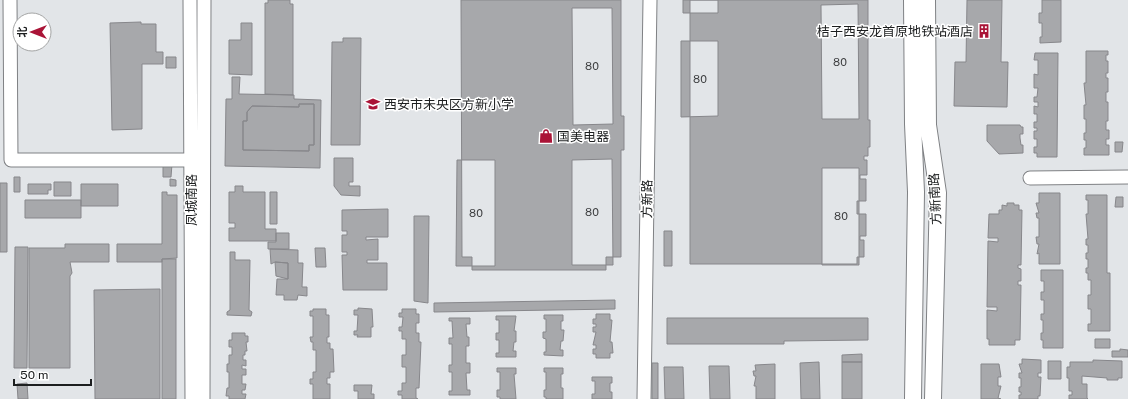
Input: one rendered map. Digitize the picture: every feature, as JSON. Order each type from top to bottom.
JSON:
[{"type":"main road","name":"方新南路","points":[[912,0],[913,131],[916,192],[913,399]]},
{"type":"main road","name":"方新南路","points":[[927,0],[928,125],[938,193],[933,399]]},
{"type":"street","points":[[10,0],[11,160],[191,160]]},
{"type":"street","name":"凤城南路","points":[[190,0],[192,399]]},
{"type":"street","name":"凤城南路","points":[[203,399],[204,0]]},
{"type":"street","name":"方新路","points":[[644,399],[650,0]]},
{"type":"street","points":[[1030,178],[1128,177]]},
{"type":"building","points":[[268,0],[290,0],[290,4],[293,4],[293,95],[265,94],[265,3],[268,3]]},
{"type":"building","points":[[461,0],[621,0],[621,116],[624,116],[624,150],[621,150],[621,257],[606,257],[606,270],[472,270],[472,257],[462,257]]},
{"type":"building","points":[[683,0],[718,0],[718,13],[683,13]]},
{"type":"building","points":[[690,0],[868,0],[868,120],[870,120],[870,147],[868,147],[868,156],[864,156],[864,160],[867,160],[867,175],[860,175],[860,179],[866,179],[866,201],[857,201],[857,214],[866,214],[866,236],[860,236],[860,240],[864,240],[864,257],[857,257],[857,264],[690,264]]},
{"type":"building","name":"桔子西安龙首原地铁站酒店","points":[[967,0],[1002,0],[1001,62],[1008,62],[1007,107],[954,106],[955,62],[966,62]]},
{"type":"building","points":[[1042,0],[1061,0],[1061,42],[1040,43],[1040,37],[1042,37],[1042,23],[1039,23],[1039,13],[1042,13]]},
{"type":"building","points":[[858,4],[859,119],[822,119],[821,5]]},
{"type":"building","points":[[572,8],[612,8],[613,124],[573,125]]},
{"type":"building","points":[[141,22],[141,24],[156,24],[156,52],[163,52],[163,64],[142,64],[142,129],[112,130],[110,23]]},
{"type":"building","points":[[241,23],[252,23],[252,75],[229,74],[229,40],[241,40]]},
{"type":"building","points":[[343,38],[361,38],[360,145],[331,145],[332,42],[343,42]]},
{"type":"building","points":[[681,41],[718,41],[718,116],[681,117]]},
{"type":"building","points":[[1086,51],[1108,51],[1108,55],[1106,55],[1106,61],[1108,61],[1108,73],[1106,73],[1106,78],[1108,78],[1108,92],[1106,92],[1106,102],[1108,102],[1108,121],[1106,121],[1106,130],[1109,130],[1109,139],[1106,139],[1106,145],[1109,145],[1109,155],[1084,155],[1084,148],[1086,148],[1086,140],[1084,140],[1084,133],[1086,133],[1086,119],[1084,119],[1084,105],[1086,105],[1084,83],[1086,83]]},
{"type":"building","points":[[1035,53],[1058,53],[1057,157],[1037,157],[1037,153],[1034,153],[1034,147],[1037,147],[1037,139],[1034,139],[1034,131],[1037,131],[1037,128],[1034,128],[1034,122],[1037,122],[1037,114],[1034,114],[1034,106],[1038,107],[1038,102],[1034,102],[1034,97],[1037,97],[1038,88],[1034,88],[1034,74],[1038,75],[1038,60],[1034,60]]},
{"type":"building","points":[[166,57],[176,57],[176,68],[166,68]]},
{"type":"building","points":[[232,77],[240,77],[239,94],[294,95],[294,99],[321,100],[320,168],[225,166],[226,99],[232,99]],"holes":[[[299,104],[314,104],[314,145],[309,145],[309,151],[243,150],[243,121],[247,121],[247,112],[252,106],[299,107]]]},
{"type":"building","points":[[299,104],[314,104],[314,145],[309,145],[309,151],[243,150],[243,121],[247,121],[247,112],[252,106],[299,107]]},
{"type":"building","points":[[987,125],[1020,125],[1023,127],[1023,134],[1020,134],[1020,138],[1021,145],[1023,145],[1023,153],[999,154],[987,141]]},
{"type":"building","points":[[1115,142],[1123,142],[1122,152],[1115,152]]},
{"type":"building","points":[[334,158],[353,158],[353,182],[349,182],[349,186],[360,186],[360,196],[341,195],[334,186]]},
{"type":"building","points":[[612,159],[613,265],[572,265],[572,160]]},
{"type":"building","points":[[457,160],[495,160],[495,266],[456,266]]},
{"type":"building","points":[[163,164],[172,164],[171,177],[163,177]]},
{"type":"building","points":[[822,168],[859,168],[859,265],[822,265]]},
{"type":"building","points":[[14,177],[20,177],[20,192],[14,192]]},
{"type":"building","points":[[170,179],[176,180],[176,186],[170,186]]},
{"type":"building","points":[[54,182],[71,182],[71,196],[54,196]]},
{"type":"building","points":[[0,183],[7,183],[7,252],[0,252]]},
{"type":"building","points":[[28,184],[51,184],[51,190],[48,190],[48,194],[28,194]]},
{"type":"building","points":[[81,184],[118,184],[118,206],[81,206]]},
{"type":"building","points":[[235,186],[243,186],[243,192],[265,192],[265,229],[276,229],[276,241],[229,241],[229,228],[235,228],[235,223],[229,223],[229,192],[235,192]]},
{"type":"building","points":[[162,192],[167,192],[167,195],[177,195],[177,258],[162,259],[162,262],[117,262],[117,244],[162,244]]},
{"type":"building","points":[[270,192],[277,192],[277,224],[270,224]]},
{"type":"building","points":[[1039,193],[1060,193],[1060,264],[1039,264],[1039,253],[1037,254],[1039,244],[1037,244],[1036,237],[1039,237],[1039,218],[1037,218],[1036,213],[1039,213],[1036,203],[1039,203]]},
{"type":"building","points":[[1086,195],[1107,195],[1107,273],[1110,273],[1110,331],[1088,331],[1088,324],[1091,324],[1091,309],[1088,309],[1088,295],[1091,295],[1091,280],[1088,280],[1088,273],[1086,273],[1086,268],[1088,268],[1088,259],[1086,259],[1088,245],[1086,245],[1086,239],[1088,239],[1086,214],[1088,214],[1088,200],[1086,200]]},
{"type":"building","points":[[1116,197],[1123,197],[1123,207],[1115,207]]},
{"type":"building","points":[[25,200],[81,200],[81,218],[25,218]]},
{"type":"building","points":[[1007,203],[1019,205],[1019,210],[1022,210],[1021,265],[1018,265],[1018,268],[1021,269],[1021,281],[1018,281],[1018,285],[1021,285],[1020,340],[1015,340],[1015,345],[989,345],[989,339],[987,339],[987,310],[997,311],[997,307],[987,307],[988,241],[998,242],[998,238],[988,238],[989,214],[999,214],[999,210],[1002,210],[1002,205],[1007,206]]},
{"type":"building","points":[[388,209],[388,237],[366,237],[366,240],[378,239],[378,260],[367,260],[367,263],[387,263],[387,290],[343,290],[342,255],[347,255],[347,252],[342,252],[342,235],[347,235],[347,231],[342,231],[342,210]]},
{"type":"building","points":[[414,216],[429,216],[428,303],[414,301]]},
{"type":"building","points":[[664,231],[672,231],[672,266],[664,266]]},
{"type":"building","points":[[276,233],[289,233],[289,249],[268,249],[268,242],[276,242]]},
{"type":"building","points":[[65,244],[109,244],[109,262],[70,262],[72,273],[70,276],[70,368],[29,368],[29,248],[65,248]]},
{"type":"building","points":[[15,247],[28,247],[27,368],[14,368]]},
{"type":"building","points":[[315,248],[325,248],[326,267],[316,267]]},
{"type":"building","points":[[270,249],[298,250],[298,263],[303,263],[302,287],[307,287],[307,296],[298,295],[297,300],[284,300],[284,295],[276,295],[277,279],[288,279],[288,263],[275,262],[271,264]]},
{"type":"building","points":[[230,252],[235,252],[235,260],[250,260],[249,310],[252,312],[251,316],[227,315],[227,312],[230,310]]},
{"type":"building","points":[[162,259],[176,259],[176,399],[162,399]]},
{"type":"building","points":[[275,262],[288,263],[288,279],[276,276]]},
{"type":"building","points":[[1041,270],[1063,270],[1063,348],[1043,348],[1041,333],[1043,333],[1043,320],[1041,320],[1041,314],[1044,314],[1044,300],[1041,300],[1041,292],[1044,292],[1044,281],[1041,281]]},
{"type":"building","points":[[160,289],[160,399],[95,399],[94,290]]},
{"type":"building","points":[[615,300],[615,309],[434,312],[434,303]]},
{"type":"building","points":[[358,308],[372,309],[373,327],[371,327],[371,337],[357,337],[358,335],[354,335],[354,331],[357,331],[358,315],[354,315],[354,310],[358,310]]},
{"type":"building","points":[[313,309],[326,309],[326,315],[329,315],[329,337],[327,337],[327,343],[330,343],[330,349],[333,349],[334,372],[330,372],[330,378],[327,378],[327,384],[330,384],[330,399],[313,399],[313,384],[310,384],[310,379],[313,379],[313,372],[316,372],[316,350],[313,350],[313,342],[311,342],[310,337],[313,337],[313,316],[310,316],[310,311],[313,311]]},
{"type":"building","points":[[402,309],[416,309],[416,314],[419,314],[419,323],[416,323],[416,333],[419,333],[419,342],[421,342],[419,388],[416,388],[416,398],[418,399],[402,399],[402,395],[398,395],[398,391],[402,391],[402,383],[406,383],[406,367],[402,367],[402,355],[406,355],[406,339],[402,339],[402,331],[399,331],[399,327],[402,327],[403,317],[399,317],[399,313],[402,313]]},
{"type":"building","points":[[596,314],[610,314],[610,320],[612,320],[610,342],[612,342],[613,353],[610,353],[610,358],[596,358],[596,354],[593,354],[593,349],[596,349],[596,345],[593,345],[596,332],[593,332],[593,327],[596,327],[596,324],[593,324],[593,319],[596,319]]},
{"type":"building","points":[[544,315],[563,315],[561,330],[564,330],[560,350],[563,350],[563,356],[544,355],[544,352],[546,352],[546,339],[543,338],[543,332],[546,332],[546,319],[544,319]]},
{"type":"building","points":[[496,316],[516,316],[514,331],[516,331],[516,342],[514,342],[513,351],[516,351],[516,357],[496,357],[496,353],[499,353],[499,340],[496,340],[496,333],[499,333],[499,320],[496,320]]},
{"type":"building","points":[[449,318],[470,318],[470,324],[466,324],[467,337],[469,337],[469,346],[466,346],[466,363],[470,363],[470,373],[466,373],[467,390],[470,390],[470,395],[449,395],[449,391],[452,391],[452,372],[449,372],[449,365],[452,365],[452,344],[449,344],[449,338],[453,338],[452,321],[449,321]]},
{"type":"building","points":[[667,318],[868,318],[868,340],[784,341],[784,344],[667,344]]},
{"type":"building","points":[[232,333],[245,333],[245,336],[248,336],[248,342],[246,342],[247,351],[245,351],[245,355],[243,355],[243,360],[246,360],[246,366],[242,365],[242,369],[246,369],[246,375],[242,375],[242,384],[246,384],[245,390],[242,390],[242,394],[246,394],[245,399],[229,399],[229,396],[226,396],[227,388],[229,388],[229,372],[227,372],[227,364],[229,364],[229,355],[232,355],[232,347],[229,347],[229,340],[232,340]]},
{"type":"building","points":[[1095,339],[1110,339],[1110,348],[1095,348]]},
{"type":"building","points":[[1120,349],[1128,350],[1128,357],[1112,357],[1112,351],[1120,351]]},
{"type":"building","points":[[862,354],[862,362],[842,362],[842,355]]},
{"type":"building","points":[[1022,359],[1041,360],[1041,373],[1038,373],[1038,377],[1041,377],[1040,396],[1038,396],[1038,399],[1019,399],[1019,395],[1021,395],[1021,392],[1019,392],[1019,387],[1021,387],[1021,378],[1019,378],[1019,373],[1022,373],[1019,364],[1022,364]]},
{"type":"building","points":[[1093,360],[1122,361],[1122,378],[1118,378],[1118,380],[1107,380],[1107,378],[1082,376],[1082,384],[1087,384],[1088,399],[1069,399],[1069,395],[1072,395],[1072,391],[1069,391],[1069,378],[1067,378],[1067,367],[1070,367],[1070,362],[1093,362]]},
{"type":"building","points":[[1048,361],[1061,361],[1061,379],[1048,379]]},
{"type":"building","points":[[819,362],[820,399],[801,399],[800,363]]},
{"type":"building","points":[[842,362],[862,362],[862,399],[842,399]]},
{"type":"building","points":[[652,363],[658,363],[658,399],[652,399]]},
{"type":"building","points":[[775,364],[775,399],[756,399],[756,386],[754,386],[756,376],[754,376],[753,371],[756,371],[755,365]]},
{"type":"building","points":[[981,364],[999,364],[1001,377],[998,377],[998,386],[1001,386],[998,398],[1001,399],[981,399]]},
{"type":"building","points":[[709,366],[729,366],[730,399],[710,399]]},
{"type":"building","points":[[664,367],[683,367],[684,399],[665,399]]},
{"type":"building","points":[[497,368],[516,368],[516,374],[514,374],[516,399],[500,399],[500,397],[497,397],[497,390],[500,390],[500,372],[497,372]]},
{"type":"building","points":[[544,368],[563,368],[563,374],[561,374],[561,388],[563,388],[563,399],[546,399],[546,397],[544,397],[544,390],[546,390],[546,372],[544,372]]},
{"type":"building","points":[[592,377],[612,377],[610,392],[612,392],[612,399],[592,399],[592,394],[595,394],[595,381],[592,381]]},
{"type":"building","points":[[27,383],[28,399],[18,399],[17,384]]},
{"type":"building","points":[[354,385],[372,385],[371,394],[374,394],[374,399],[358,399],[358,391],[354,391]]},
{"type":"place","name":"桔子西安龙首原地铁站酒店","points":[[984,31]]},
{"type":"place","name":"西安市未央区方新小学","points":[[373,104]]},
{"type":"place","name":"国美电器","points":[[546,136]]}]
